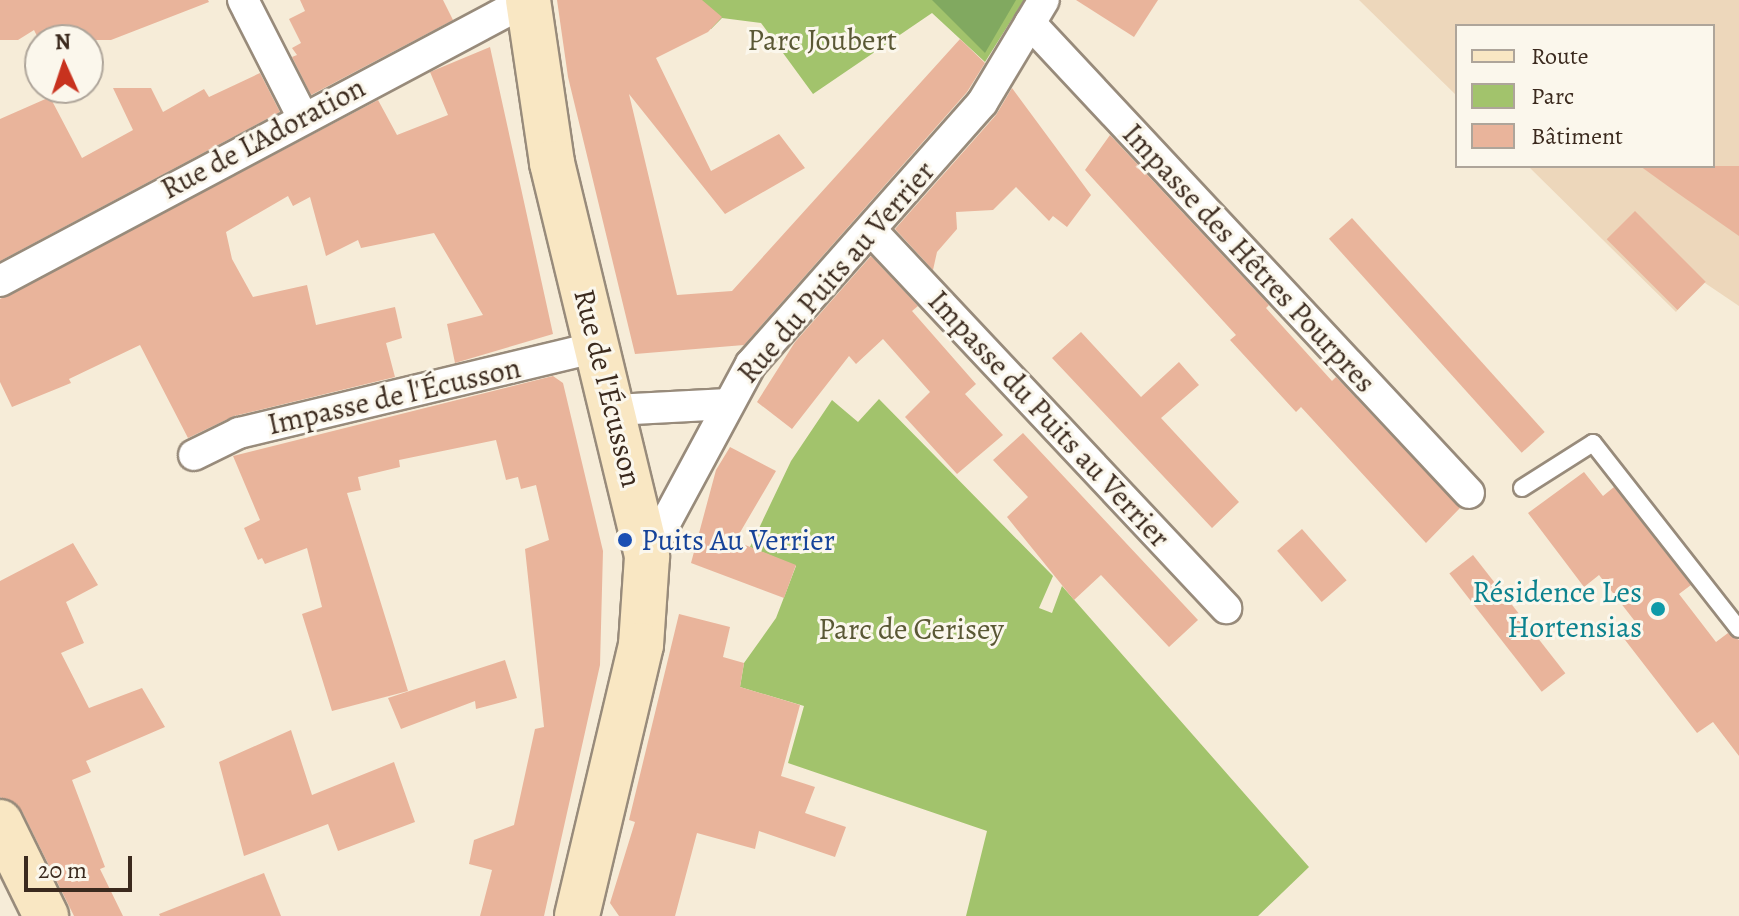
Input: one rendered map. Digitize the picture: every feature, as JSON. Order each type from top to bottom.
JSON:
[{"type":"street","points":[[243,0],[302,116]]},
{"type":"street","name":"Rue de L'Adoration","points":[[0,281],[302,116],[528,0]]},
{"type":"street","name":"Rue de l'Écusson","points":[[528,0],[552,163],[647,557],[641,645],[577,916]]},
{"type":"street","name":"Rue du Puits au Verrier","points":[[647,557],[751,364],[982,103],[1037,12]]},
{"type":"street","name":"Impasse des Hêtres Pourpres","points":[[1037,12],[1469,493]]},
{"type":"street","name":"Impasse du Puits au Verrier","points":[[871,230],[1226,608]]},
{"type":"street","name":"Impasse de l'Écusson","points":[[194,455],[239,433],[598,347]]},
{"type":"street","points":[[614,410],[728,404]]},
{"type":"street","points":[[0,822],[46,916]]},
{"type":"lane","points":[[1522,488],[1593,443],[1739,629]]},
{"type":"shaded area","points":[[1359,0],[1739,0],[1739,306],[1702,281],[1676,312],[1530,168],[1715,168],[1715,24],[1455,24],[1455,94]]},
{"type":"green space","name":"Parc Joubert","points":[[676,0],[1024,0],[985,62],[932,13],[813,94],[761,23],[722,18],[711,29]]},
{"type":"green space","points":[[932,0],[1016,0],[985,53]]},
{"type":"green space","name":"Parc de Cerisey","points":[[879,399],[1053,576],[1039,608],[1052,613],[1062,586],[1309,867],[1258,916],[966,916],[987,831],[788,763],[804,706],[740,687],[744,663],[776,618],[796,566],[750,547],[791,461],[832,400],[858,422]]},
{"type":"building","points":[[0,0],[209,2],[111,40],[104,40],[104,24],[24,24],[24,36],[18,40],[0,40]]},
{"type":"building","points":[[300,0],[443,0],[453,20],[311,95],[292,57],[297,55],[292,48],[301,43],[289,19],[305,11]]},
{"type":"building","points":[[557,0],[702,0],[722,17],[708,32],[656,58],[711,171],[779,134],[805,168],[725,214],[629,94],[677,295],[732,291],[960,39],[985,63],[967,92],[744,345],[635,354],[568,77]]},
{"type":"building","points":[[1076,0],[1158,0],[1134,37]]},
{"type":"building","points":[[490,47],[553,334],[455,363],[447,324],[483,315],[434,233],[361,248],[358,240],[326,256],[310,197],[293,206],[288,196],[226,232],[232,259],[253,297],[307,285],[316,325],[395,307],[402,338],[386,343],[395,377],[234,416],[188,438],[140,345],[69,379],[71,383],[12,407],[0,382],[0,299],[378,100],[397,135],[448,115],[430,72]]},
{"type":"building","points":[[260,73],[280,112],[0,261],[0,119],[34,104],[54,104],[82,158],[133,130],[113,88],[151,88],[163,112],[204,89],[209,97]]},
{"type":"building","points":[[1012,88],[1091,195],[1067,227],[1053,216],[1049,221],[1016,187],[993,210],[956,212],[957,229],[937,252],[933,270],[895,229],[996,115]]},
{"type":"building","points":[[1110,135],[1269,305],[1266,308],[1332,381],[1336,377],[1460,508],[1426,543],[1301,407],[1296,412],[1230,340],[1236,335],[1085,170]]},
{"type":"building","points":[[1739,166],[1739,236],[1643,168]]},
{"type":"building","points":[[1635,211],[1706,282],[1677,310],[1607,239]]},
{"type":"building","points":[[1352,218],[1545,432],[1522,453],[1329,239]]},
{"type":"building","points":[[871,256],[918,306],[912,311],[976,384],[965,394],[1003,435],[957,474],[905,417],[930,392],[883,339],[856,364],[849,356],[792,429],[757,402],[795,342]]},
{"type":"building","points":[[1081,332],[1141,397],[1179,362],[1199,385],[1161,418],[1239,502],[1212,528],[1052,358]]},
{"type":"building","points":[[553,376],[563,383],[603,551],[600,665],[544,916],[480,916],[492,870],[469,864],[474,840],[514,825],[535,729],[544,727],[525,549],[549,540],[536,485],[521,489],[518,477],[506,480],[496,440],[399,460],[400,467],[358,477],[361,490],[347,493],[408,691],[332,711],[302,614],[322,607],[307,548],[265,564],[262,558],[258,560],[244,528],[260,520],[233,456]]},
{"type":"building","points":[[1023,433],[1198,620],[1169,647],[1101,575],[1074,600],[1007,517],[1028,497],[993,460]]},
{"type":"building","points":[[730,447],[776,471],[735,541],[796,565],[784,598],[691,563],[716,470]]},
{"type":"building","name":"Résidence Les Hortensias","points":[[1584,472],[1603,496],[1614,487],[1691,585],[1679,594],[1716,642],[1728,633],[1739,640],[1739,756],[1713,722],[1697,733],[1622,636],[1637,624],[1599,575],[1584,587],[1528,513]]},
{"type":"building","points":[[1302,529],[1347,580],[1322,602],[1277,551]]},
{"type":"building","points":[[73,543],[98,585],[66,602],[84,643],[61,653],[89,708],[142,688],[165,727],[86,761],[91,772],[72,780],[105,867],[100,869],[123,916],[74,916],[22,811],[0,797],[0,581]]},
{"type":"building","points":[[1473,555],[1565,673],[1542,692],[1449,573]]},
{"type":"building","points":[[679,614],[730,627],[723,657],[744,663],[740,687],[800,705],[781,776],[815,787],[805,813],[846,827],[835,857],[759,831],[755,849],[697,833],[675,916],[619,916],[610,903],[635,822],[629,820]]},
{"type":"building","points":[[505,660],[517,698],[476,709],[475,701],[401,729],[388,698]]},
{"type":"building","points":[[291,730],[312,795],[394,762],[415,822],[338,851],[328,824],[244,856],[219,762]]},
{"type":"building","points":[[264,873],[281,916],[159,914]]},
{"type":"place","name":"Puits Au Verrier","points":[[625,540]]},
{"type":"place","name":"Résidence Les Hortensias","points":[[1658,609]]}]
